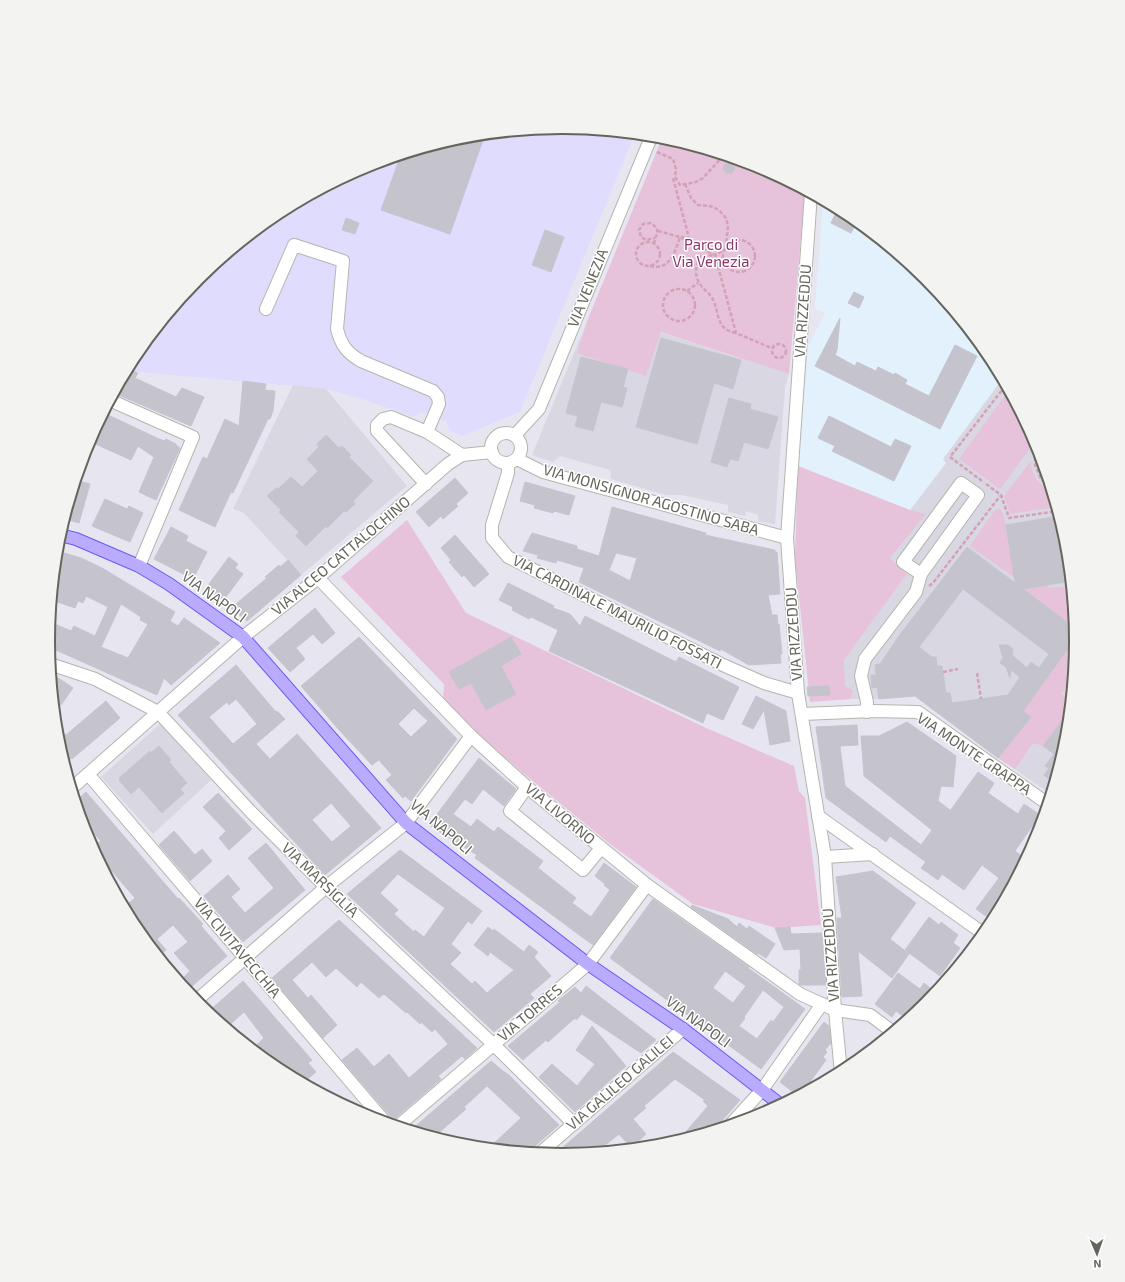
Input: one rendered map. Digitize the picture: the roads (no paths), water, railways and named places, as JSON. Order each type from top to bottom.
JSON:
[{"type":"main road","name":"VIA NAPOLI","points":[[66,537],[76,539],[139,566],[169,584],[242,637],[406,823],[588,964],[683,1029],[776,1101]]},
{"type":"street","name":"VIA VENEZIA","points":[[515,435],[539,409],[649,141]]},
{"type":"street","name":"VIA RIZZEDDU","points":[[811,198],[787,538],[798,694],[825,857],[835,1010],[840,1065]]},
{"type":"street","points":[[266,309],[294,245],[343,261],[337,329],[339,339],[348,352],[361,361],[433,391],[438,397],[439,404],[427,432]]},
{"type":"street","points":[[115,402],[193,437],[139,566]]},
{"type":"street","points":[[426,484],[377,431],[377,425],[383,419],[391,417],[427,432],[462,455]]},
{"type":"street","points":[[511,433],[515,435],[521,444],[522,449],[512,461],[498,460],[492,452],[491,446],[493,441],[500,434],[511,433]]},
{"type":"street","name":"VIA ALCEO CATTALOCHINO","points":[[76,785],[242,637],[318,578],[448,464],[462,455],[492,452]]},
{"type":"street","name":"VIA MONSIGNOR AGOSTINO SABA","points":[[512,461],[543,472],[787,538]]},
{"type":"street","name":"VIA CARDINALE MAURILIO FOSSATI","points":[[512,461],[492,525],[492,538],[508,557],[723,666],[764,683],[798,694]]},
{"type":"street","points":[[867,712],[861,676],[865,659],[916,592],[921,574],[978,495],[961,483],[903,562],[921,574]]},
{"type":"street","name":"VIA LIVORNO","points":[[318,578],[471,736],[527,787],[647,885],[800,994],[835,1010],[870,1015],[889,1029]]},
{"type":"street","name":"VIA MARSIGLIA","points":[[56,666],[94,680],[158,712],[326,888],[494,1044],[574,1124]]},
{"type":"street","name":"VIA MONTE GRAPPA","points":[[802,714],[918,712],[1044,801]]},
{"type":"street","points":[[201,997],[326,888],[406,823],[471,736]]},
{"type":"street","name":"VIA CIVITAVECCHIA","points":[[88,774],[378,1114]]},
{"type":"street","points":[[527,787],[510,810],[522,820],[583,870],[601,848]]},
{"type":"street","points":[[818,816],[979,930]]},
{"type":"street","points":[[825,857],[873,854]]},
{"type":"street","name":"VIA TORRES","points":[[402,1123],[588,964],[647,885]]},
{"type":"street","points":[[736,1118],[762,1090],[822,1004]]},
{"type":"street","name":"VIA GALILEO GALILEI","points":[[546,1148],[683,1029]]},
{"type":"park label","name":"Parco di Via Venezia","points":[[711,254]]}]
